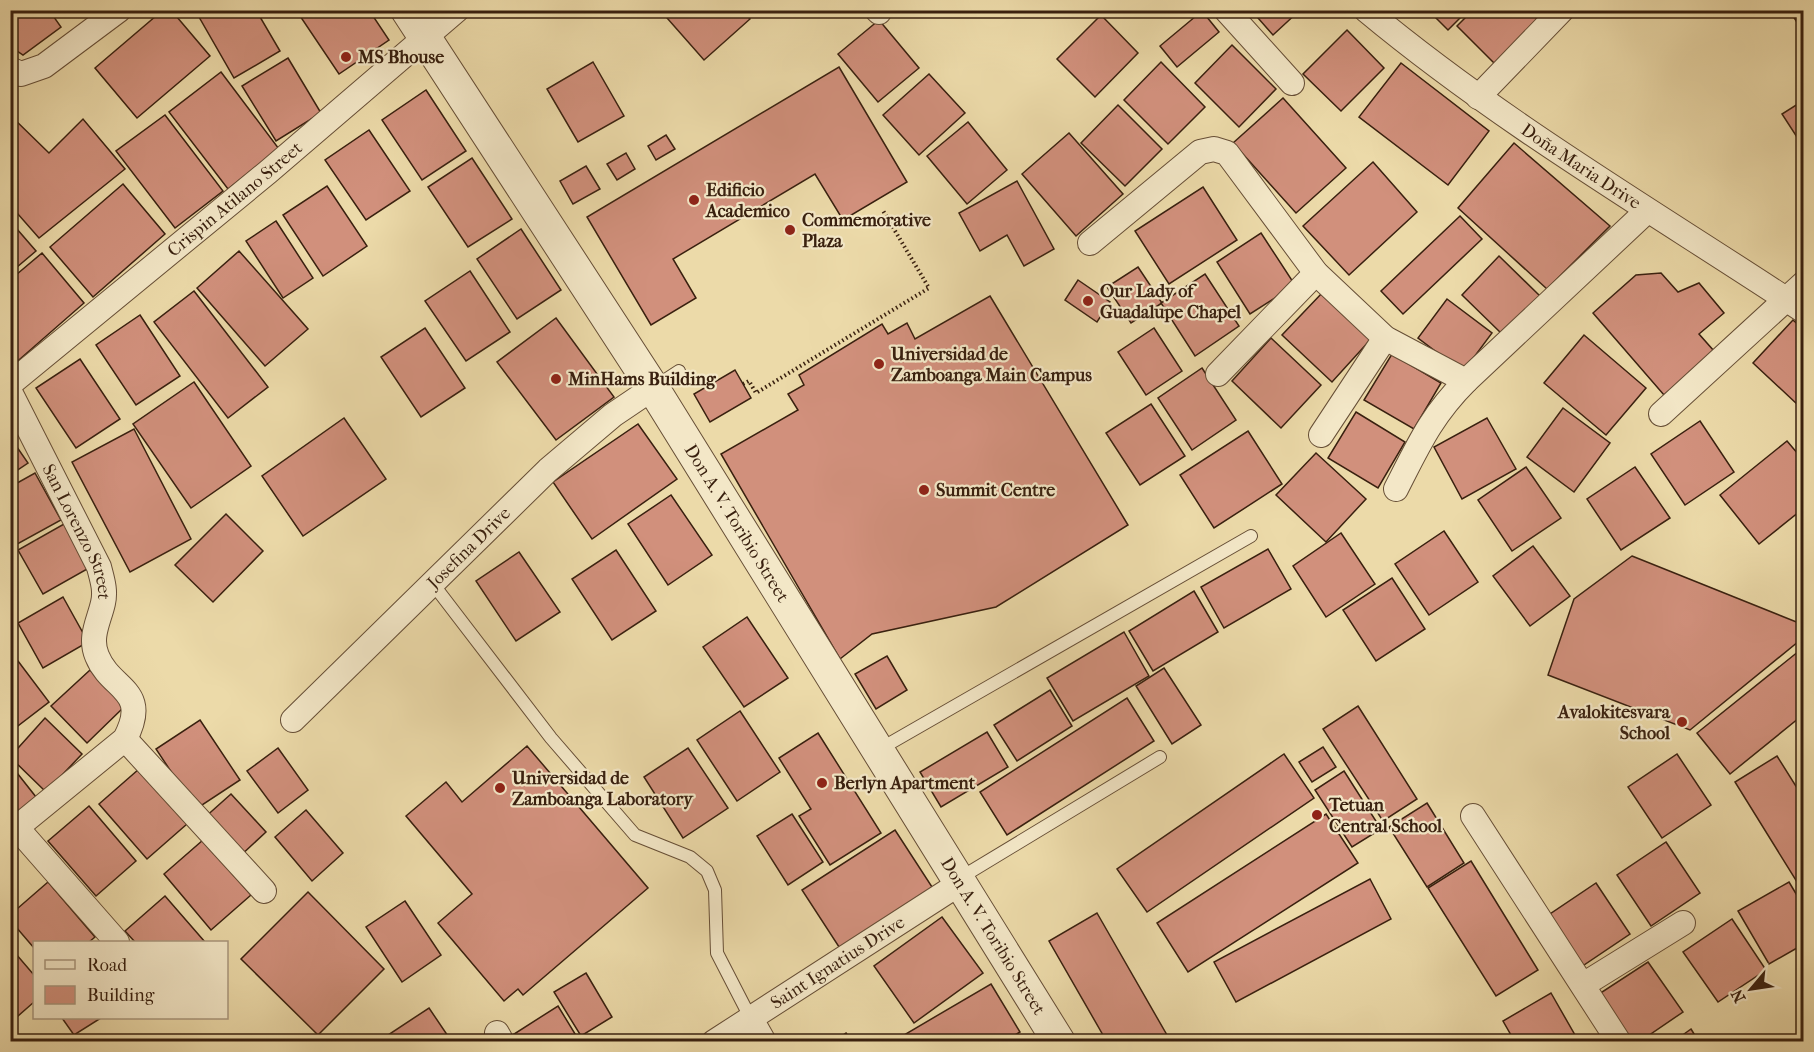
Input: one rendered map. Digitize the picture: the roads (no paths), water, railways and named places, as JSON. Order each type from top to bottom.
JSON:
[{"type":"street","points":[[10,69],[21,74],[44,66],[119,10]]},
{"type":"street","name":"Don A. V. Toribio Street","points":[[407,10],[653,388],[880,749],[1059,1041]]},
{"type":"street","name":"Crispin Atilano Street","points":[[10,384],[457,10]]},
{"type":"street","points":[[1226,10],[1292,83]]},
{"type":"street","name":"Doña Maria Drive","points":[[1366,10],[1478,97],[1647,211],[1794,305]]},
{"type":"street","points":[[1478,97],[1562,10]]},
{"type":"street","points":[[1090,243],[1200,152],[1215,149],[1227,153],[1316,273],[1385,338],[1466,381]]},
{"type":"street","points":[[1396,489],[1424,432],[1445,402],[1647,211]]},
{"type":"street","points":[[1218,374],[1316,273]]},
{"type":"street","points":[[1661,414],[1794,305],[1803,283]]},
{"type":"street","points":[[1321,435],[1385,338]]},
{"type":"street","name":"Josefina Drive","points":[[293,720],[548,470],[613,416],[653,388]]},
{"type":"street","name":"San Lorenzo Street","points":[[10,392],[99,567],[104,587],[103,604],[93,634],[97,656],[132,702],[132,724],[125,739]]},
{"type":"street","points":[[116,941],[14,831],[125,739],[264,891]]},
{"type":"street","points":[[1473,816],[1619,1041]]},
{"type":"street","name":"Saint Ignatius Drive","points":[[714,1041],[961,880]]},
{"type":"street","points":[[1583,985],[1683,923]]},
{"type":"street","points":[[751,1019],[765,1041]]},
{"type":"lane","points":[[653,388],[679,371]]},
{"type":"lane","points":[[880,749],[1251,536]]},
{"type":"lane","points":[[433,584],[551,738],[635,835],[690,857],[707,871],[715,890],[717,953],[751,1019]]},
{"type":"lane","points":[[961,880],[1160,757]]},
{"type":"place","name":"MS Bhouse","points":[[346,57]]},
{"type":"place","name":"Edificio Academico","points":[[694,200]]},
{"type":"place","name":"Commemorative Plaza","points":[[790,230]]},
{"type":"place","name":"Our Lady of Guadalupe Chapel","points":[[1088,301]]},
{"type":"place","name":"Universidad de Zamboanga Main Campus","points":[[879,364]]},
{"type":"place","name":"MinHams Building","points":[[556,379]]},
{"type":"place","name":"Summit Centre","points":[[924,490]]},
{"type":"place","name":"Avalokitesvara School","points":[[1682,722]]},
{"type":"place","name":"Berlyn Apartment","points":[[822,783]]},
{"type":"place","name":"Universidad de Zamboanga Laboratory","points":[[500,788]]},
{"type":"place","name":"Tetuan Central School","points":[[1317,815]]}]
